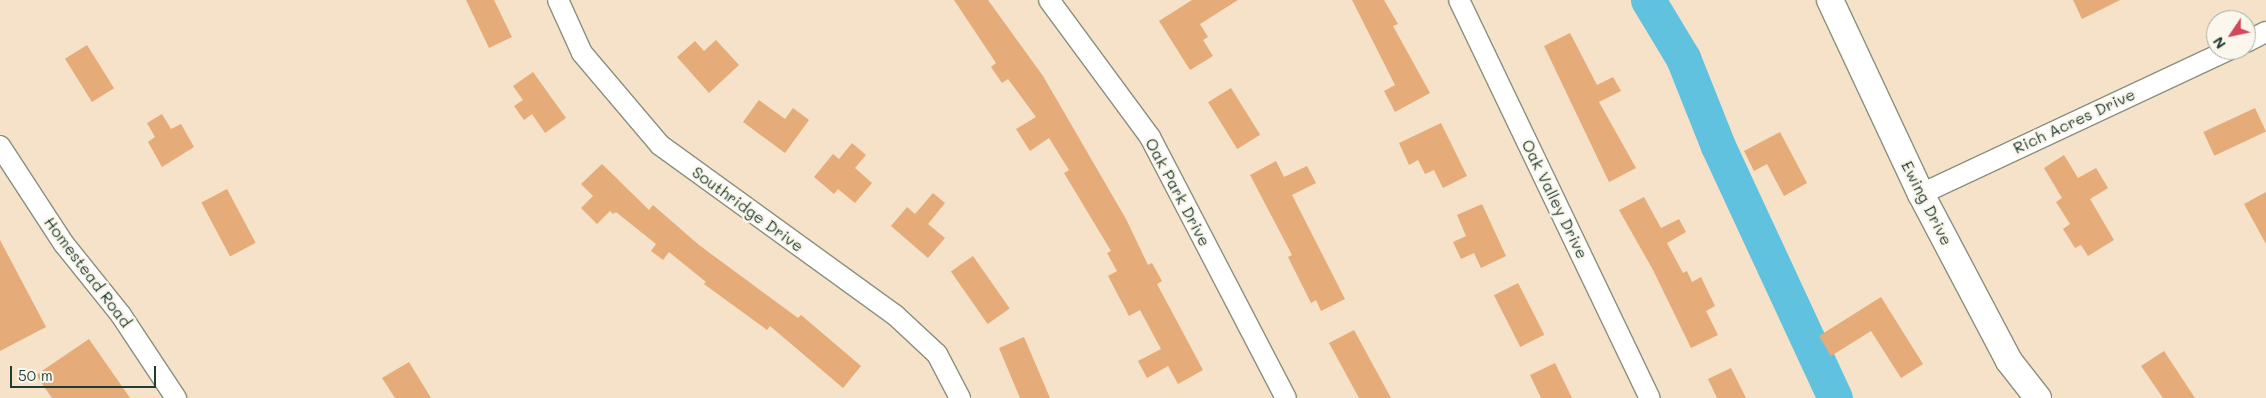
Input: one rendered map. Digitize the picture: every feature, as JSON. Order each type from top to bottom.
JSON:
[{"type":"main road","name":"Ewing Drive","points":[[1830,0],[1921,194],[2009,361],[2038,398]]},
{"type":"street","name":"Southridge Drive","points":[[558,0],[582,53],[660,145],[895,315],[937,354],[960,398]]},
{"type":"street","name":"Oak Park Drive","points":[[1049,0],[1150,137],[1286,398]]},
{"type":"street","name":"Oak Valley Drive","points":[[1459,0],[1650,398]]},
{"type":"street","name":"Rich Acres Drive","points":[[1921,194],[2207,60]]},
{"type":"street","name":"Homestead Road","points":[[0,146],[64,244],[121,315],[176,398]]},
{"type":"building","points":[[466,0],[494,0],[512,37],[489,48]]},
{"type":"building","points":[[954,0],[988,0],[1043,76],[1126,219],[1148,265],[1152,263],[1162,281],[1157,284],[1203,370],[1178,384],[1168,366],[1147,378],[1138,361],[1161,349],[1140,310],[1129,316],[1108,276],[1117,271],[1107,253],[1111,251],[1064,173],[1069,170],[1049,138],[1030,151],[1016,129],[1036,117],[1008,79],[1002,83],[991,67],[996,63]]},
{"type":"building","points":[[1192,0],[1238,0],[1200,24],[1208,37],[1203,40],[1213,56],[1190,70],[1159,21]]},
{"type":"building","points":[[1352,0],[1384,0],[1398,24],[1393,26],[1430,93],[1395,112],[1384,91],[1395,85]]},
{"type":"building","points":[[2073,0],[2120,0],[2082,19]]},
{"type":"building","points":[[1570,33],[1597,85],[1613,77],[1621,91],[1599,102],[1636,168],[1609,182],[1544,46]]},
{"type":"building","points":[[716,40],[739,65],[709,93],[677,57],[695,41],[704,51]]},
{"type":"building","points":[[87,45],[114,88],[92,102],[65,59]]},
{"type":"building","points":[[533,72],[566,118],[545,133],[532,114],[524,120],[514,106],[523,100],[513,86]]},
{"type":"building","points":[[1231,88],[1260,135],[1237,149],[1208,102]]},
{"type":"building","points":[[759,100],[785,119],[793,108],[809,120],[785,153],[743,122]]},
{"type":"building","points":[[2255,108],[2266,132],[2214,156],[2203,132]]},
{"type":"building","points":[[162,114],[171,129],[181,124],[194,147],[162,167],[148,142],[155,137],[147,123]]},
{"type":"building","points":[[1441,123],[1467,176],[1443,188],[1434,170],[1425,174],[1418,160],[1409,165],[1399,143]]},
{"type":"building","points":[[1780,132],[1807,183],[1784,196],[1767,164],[1754,171],[1744,151]]},
{"type":"building","points":[[852,143],[866,155],[855,168],[872,183],[855,203],[838,189],[834,194],[814,177],[833,154],[839,159]]},
{"type":"building","points":[[2064,155],[2078,178],[2096,168],[2108,188],[2090,199],[2114,240],[2088,256],[2081,245],[2075,248],[2063,229],[2070,224],[2056,202],[2062,198],[2044,168]]},
{"type":"building","points":[[1276,161],[1284,177],[1307,166],[1316,183],[1292,195],[1345,299],[1321,311],[1316,300],[1311,303],[1288,257],[1292,255],[1250,175]]},
{"type":"building","points":[[602,164],[649,210],[653,205],[699,245],[798,318],[801,315],[861,366],[843,388],[770,326],[767,330],[704,284],[706,282],[669,252],[663,260],[651,251],[656,244],[616,212],[613,214],[610,211],[597,224],[581,208],[593,196],[581,184]]},
{"type":"building","points":[[227,189],[256,243],[230,256],[201,203]]},
{"type":"building","points":[[2266,192],[2266,244],[2244,204]]},
{"type":"building","points":[[933,193],[945,203],[928,224],[945,238],[928,258],[891,226],[907,207],[915,214]]},
{"type":"building","points":[[1644,197],[1661,228],[1679,219],[1686,232],[1667,243],[1683,273],[1687,271],[1692,282],[1701,277],[1715,306],[1706,311],[1718,335],[1691,348],[1653,270],[1619,210]]},
{"type":"building","points":[[1482,204],[1506,256],[1481,268],[1474,253],[1461,259],[1453,242],[1466,236],[1457,215]]},
{"type":"building","points":[[0,240],[46,327],[0,351]]},
{"type":"building","points":[[973,256],[1010,308],[988,324],[951,271]]},
{"type":"building","points":[[1518,283],[1544,335],[1520,347],[1494,295]]},
{"type":"building","points":[[1881,297],[1923,364],[1901,378],[1871,331],[1831,356],[1819,336]]},
{"type":"building","points":[[1354,330],[1391,398],[1359,398],[1329,343]]},
{"type":"building","points":[[1024,337],[1050,398],[1020,398],[999,348]]},
{"type":"building","points":[[89,339],[130,398],[52,398],[36,375]]},
{"type":"building","points":[[2164,351],[2195,398],[2163,398],[2141,366]]},
{"type":"building","points":[[409,362],[431,398],[395,398],[382,378]]},
{"type":"building","points":[[1555,363],[1572,398],[1541,398],[1530,375]]},
{"type":"building","points":[[1731,368],[1746,398],[1717,398],[1708,379]]},
{"type":"waterway","points":[[1648,0],[1683,58],[1718,146],[1835,398]]}]
